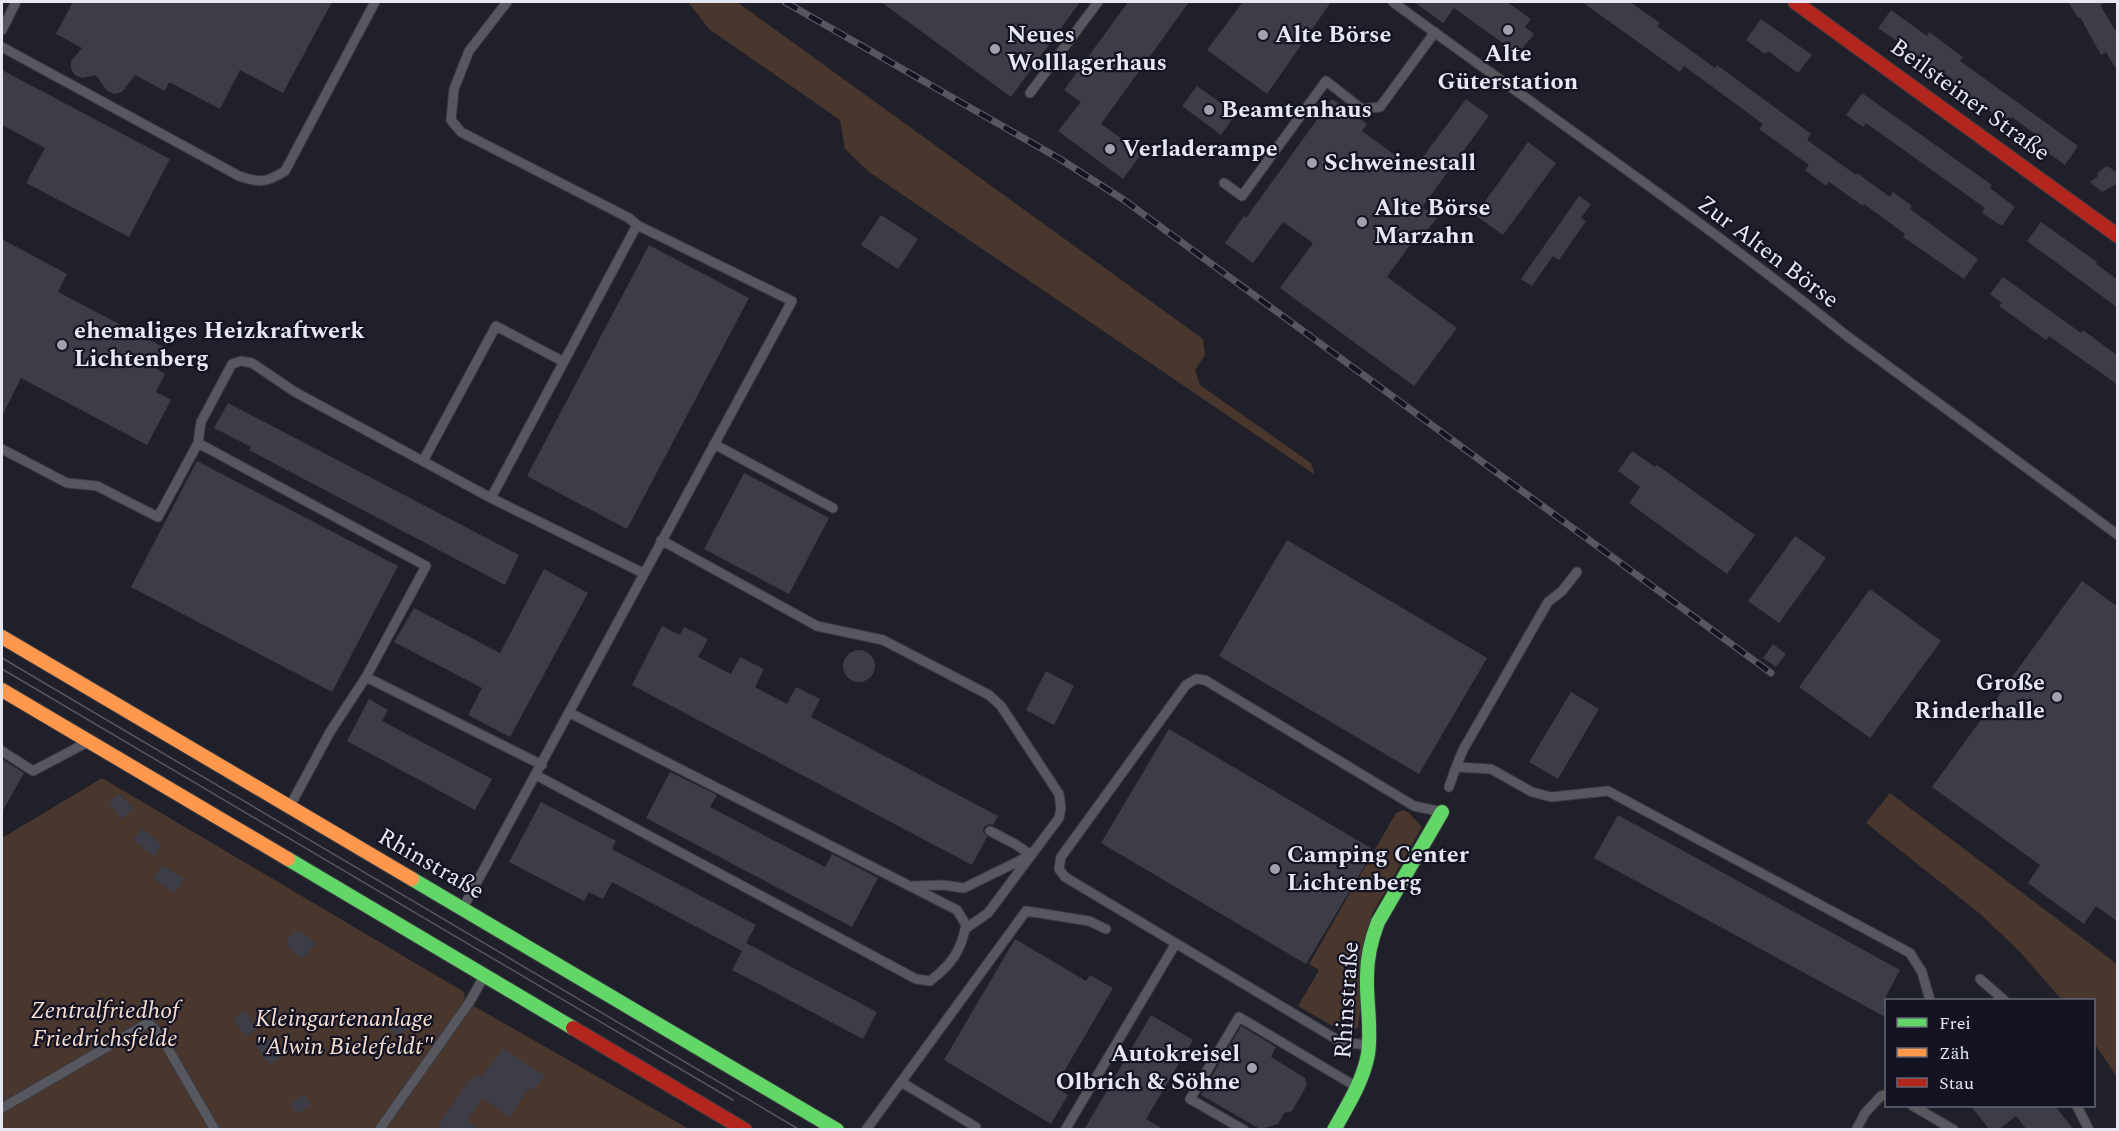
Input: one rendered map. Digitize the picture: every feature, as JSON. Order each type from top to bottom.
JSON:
[{"type":"main road","name":"Beilsteiner Straße","points":[[1795,2],[2118,236]]},
{"type":"main road","name":"Rhinstraße","points":[[2,637],[837,1130]]},
{"type":"main road","points":[[2,690],[745,1130]]},
{"type":"main road","name":"Rhinstraße","points":[[1334,1130],[1357,1088],[1365,1067],[1369,1045],[1367,968],[1371,940],[1378,922],[1443,812]]},
{"type":"lane","points":[[2,30],[16,2]]},
{"type":"lane","points":[[2,47],[239,176],[255,182],[270,181],[285,171],[375,2]]},
{"type":"lane","points":[[463,909],[792,301],[637,225],[629,218],[461,132],[450,120],[454,89],[469,51],[507,2]]},
{"type":"lane","points":[[1030,93],[1098,2]]},
{"type":"lane","name":"Zur Alten Börse","points":[[1393,2],[1702,226],[1847,336],[2118,535]]},
{"type":"lane","points":[[1224,183],[1242,196],[1326,81],[1362,109],[1380,107],[1435,32]]},
{"type":"lane","points":[[491,498],[637,225]]},
{"type":"lane","points":[[423,461],[496,326],[564,362]]},
{"type":"lane","points":[[2,449],[67,483],[97,486],[158,518],[198,443],[201,422],[232,364],[242,361],[252,363],[295,392],[491,498],[643,573]]},
{"type":"lane","points":[[198,443],[426,566],[366,677],[330,732],[289,807]]},
{"type":"lane","points":[[714,444],[833,508]]},
{"type":"lane","points":[[661,540],[817,626],[883,640],[989,695],[1001,706],[1059,794],[1059,818],[988,913],[965,929]]},
{"type":"lane","points":[[1449,787],[1463,750],[1548,602],[1562,591],[1577,572]]},
{"type":"lane","points":[[366,677],[542,765]]},
{"type":"lane","points":[[1369,1045],[1341,1042],[1065,877],[1059,869],[1061,857],[1186,685],[1196,679],[1205,680],[1414,806],[1443,812]]},
{"type":"lane","points":[[536,775],[916,979],[930,981],[948,966],[963,942],[966,925],[957,910],[570,713]]},
{"type":"lane","points":[[2,751],[33,771],[88,742]]},
{"type":"lane","points":[[1456,767],[1491,769],[1532,792],[1551,797],[1608,791],[1910,953],[1922,972],[1930,999]]},
{"type":"lane","points":[[990,831],[1031,855]]},
{"type":"lane","points":[[910,886],[943,885],[964,888],[1031,855]]},
{"type":"lane","points":[[866,1130],[1026,911],[1089,921],[1106,929]]},
{"type":"lane","points":[[1065,1130],[1176,943]]},
{"type":"lane","points":[[379,1130],[469,1003],[484,976]]},
{"type":"lane","points":[[1980,979],[2003,999]]},
{"type":"lane","points":[[1244,1130],[1190,1099],[1239,1017],[1357,1088]]},
{"type":"lane","points":[[2,1108],[148,1023],[159,1034],[215,1130]]},
{"type":"lane","points":[[901,1082],[976,1127]]},
{"type":"lane","points":[[1856,1130],[1865,1113],[1881,1096],[1885,1095]]},
{"type":"lane","points":[[1915,1107],[1954,1130]]},
{"type":"lane","points":[[2078,1107],[2089,1130]]},
{"type":"green space","points":[[688,2],[737,2],[1203,339],[1205,355],[1195,370],[1200,385],[1311,463],[1315,475],[869,172],[845,149],[840,120],[709,29]]},
{"type":"green space","points":[[102,778],[464,992],[465,1001],[689,1129],[2,1130],[2,838]]},
{"type":"green space","points":[[1890,793],[2117,964],[2117,1077],[2095,1044],[2095,999],[2061,999],[2019,951],[1979,913],[1866,823]]},
{"type":"green space","points":[[1403,810],[1408,812],[1422,827],[1372,914],[1358,1028],[1343,1032],[1298,1006],[1319,970],[1309,964],[1396,813]]},
{"type":"building","points":[[73,2],[332,2],[283,93],[240,70],[220,109],[169,82],[165,91],[135,75],[122,92],[114,94],[107,91],[96,75],[82,78],[75,75],[71,69],[71,61],[82,48],[56,34]]},
{"type":"building","name":"Neues Wolllagerhaus","points":[[881,2],[1080,2],[1011,97]]},
{"type":"building","points":[[1128,2],[1189,2],[1101,124],[1139,151],[1139,157],[1123,179],[1058,131],[1081,102],[1064,90]]},
{"type":"building","name":"Alte Börse","points":[[1243,2],[1331,2],[1267,94],[1207,50]]},
{"type":"building","name":"Alte Güterstation","points":[[1414,2],[1507,2],[1531,19],[1525,27],[1534,34],[1518,54],[1454,8],[1443,23]]},
{"type":"building","points":[[1582,2],[1630,2],[1660,23],[1657,26],[1715,68],[1717,65],[1811,134],[1807,140],[1890,197],[1893,192],[1912,206],[1910,209],[1978,259],[1964,279],[1903,237],[1905,234],[1864,204],[1863,206],[1829,182],[1826,186],[1805,170],[1809,165],[1759,129],[1763,124],[1684,66],[1680,72]]},
{"type":"building","points":[[2068,2],[2106,2],[2100,5],[2118,35],[2118,72],[2106,52],[2101,55],[2080,17],[2078,18]]},
{"type":"building","points":[[1891,10],[1927,36],[1929,32],[1963,57],[1960,61],[2078,146],[2065,165],[2030,140],[2035,134],[2012,117],[2007,124],[1951,82],[1953,79],[1936,68],[1928,67],[1923,63],[1923,59],[1878,28]]},
{"type":"building","points":[[1761,19],[1812,55],[1798,73],[1768,51],[1765,54],[1746,40]]},
{"type":"building","points":[[2,70],[170,159],[129,237],[26,183],[45,148],[2,125]]},
{"type":"building","name":"Beamtenhaus","points":[[1197,86],[1236,114],[1221,135],[1182,106]]},
{"type":"building","points":[[1862,93],[1992,185],[1990,188],[2015,207],[2002,226],[1982,213],[1985,208],[1866,123],[1863,127],[1846,115]]},
{"type":"building","points":[[1332,99],[1367,124],[1362,131],[1414,169],[1466,99],[1489,116],[1422,207],[1437,218],[1424,234],[1420,231],[1387,277],[1457,328],[1414,386],[1280,288],[1313,243],[1283,222],[1253,263],[1225,243],[1244,216],[1246,218]]},
{"type":"building","points":[[1528,142],[1556,163],[1503,235],[1475,215]]},
{"type":"building","points":[[2107,166],[2118,173],[2118,183],[2102,192],[2090,182]]},
{"type":"building","points":[[1579,196],[1591,204],[1581,218],[1586,221],[1559,260],[1553,256],[1532,286],[1521,279]]},
{"type":"building","points":[[881,215],[918,239],[898,269],[861,245]]},
{"type":"building","points":[[2041,222],[2118,280],[2118,308],[2027,241]]},
{"type":"building","name":"ehemaliges Heizkraftwerk Lichtenberg","points":[[2,239],[67,274],[58,292],[165,348],[155,368],[165,374],[156,392],[171,400],[147,445],[21,378],[2,416]]},
{"type":"building","points":[[649,245],[749,298],[627,529],[527,476]]},
{"type":"building","points":[[2003,277],[2081,333],[2083,330],[2118,356],[2118,385],[2049,336],[2046,340],[1999,306],[2002,303],[1990,294]]},
{"type":"building","points":[[228,403],[519,555],[505,585],[249,450],[251,447],[214,428]]},
{"type":"building","points":[[1632,451],[1655,467],[1657,465],[1755,535],[1727,574],[1629,503],[1640,487],[1618,471]]},
{"type":"building","points":[[197,461],[398,566],[332,692],[131,587]]},
{"type":"building","points":[[744,473],[829,518],[789,594],[704,549]]},
{"type":"building","points":[[1795,536],[1826,558],[1779,623],[1748,601]]},
{"type":"building","points":[[1287,540],[1487,658],[1419,774],[1219,656]]},
{"type":"building","points":[[544,569],[588,593],[510,737],[468,715],[482,688],[394,642],[414,608],[500,653]]},
{"type":"building","name":"Große Rinderhalle","points":[[2082,581],[2118,607],[2118,922],[2096,906],[2084,924],[2028,883],[2040,865],[1932,787]]},
{"type":"building","points":[[1870,589],[1941,641],[1870,738],[1799,687]]},
{"type":"building","points":[[662,626],[680,635],[684,627],[708,639],[698,657],[731,674],[740,657],[764,669],[755,687],[787,704],[796,687],[820,699],[811,717],[998,816],[993,825],[989,824],[984,827],[983,832],[987,837],[972,865],[632,685]]},
{"type":"building","points":[[1773,644],[1786,654],[1776,667],[1763,658]]},
{"type":"building","points":[[859,650],[871,654],[875,666],[871,678],[859,682],[847,678],[843,666],[847,654]]},
{"type":"building","points":[[1046,671],[1074,686],[1054,725],[1026,710]]},
{"type":"building","points":[[1571,692],[1599,709],[1558,779],[1529,762]]},
{"type":"building","points":[[369,699],[388,710],[382,721],[492,779],[475,810],[347,741]]},
{"type":"building","name":"Camping Center Lichtenberg","points":[[1169,729],[1374,850],[1306,964],[1101,843]]},
{"type":"building","points":[[2,759],[24,773],[2,812]]},
{"type":"building","points":[[670,772],[717,795],[710,807],[825,867],[832,854],[878,878],[852,927],[646,818]]},
{"type":"building","points":[[119,793],[134,809],[122,819],[108,803]]},
{"type":"building","points":[[541,802],[616,841],[612,849],[756,925],[746,943],[877,1012],[863,1039],[732,970],[742,951],[612,882],[603,899],[589,892],[584,901],[509,862]]},
{"type":"building","points":[[1618,815],[1900,970],[1885,998],[1885,1017],[1594,858]]},
{"type":"building","points":[[142,828],[162,845],[154,856],[133,840]]},
{"type":"building","points":[[162,865],[184,879],[175,893],[153,879]]},
{"type":"building","points":[[295,930],[299,933],[301,931],[316,944],[302,959],[287,946],[290,944],[286,940]]},
{"type":"building","points":[[1015,939],[1086,981],[1090,975],[1113,988],[1055,1087],[1068,1095],[1051,1124],[944,1060]]},
{"type":"building","points":[[245,1010],[257,1028],[246,1037],[233,1019]]},
{"type":"building","points":[[398,1013],[409,1027],[396,1037],[385,1022]]},
{"type":"building","points":[[1151,1015],[1193,1040],[1146,1119],[1165,1130],[1084,1130]]},
{"type":"building","name":"Autokreisel Olbrich & Söhne","points":[[1241,1026],[1276,1047],[1271,1057],[1305,1078],[1307,1085],[1292,1111],[1284,1113],[1278,1124],[1260,1129],[1201,1095]]},
{"type":"building","points":[[268,1038],[282,1057],[270,1065],[256,1046]]},
{"type":"building","points":[[503,1048],[545,1076],[533,1091],[529,1088],[509,1117],[483,1098],[467,1120],[480,1130],[446,1130],[438,1124],[469,1081],[476,1074],[481,1077]]},
{"type":"building","points":[[304,1094],[311,1105],[297,1114],[290,1103]]},
{"type":"building","points":[[1972,1107],[2056,1107],[2074,1130],[2027,1130],[2016,1116],[1998,1130],[1990,1130]]},
{"type":"tram line","points":[[2,658],[800,1130]]},
{"type":"tram line","points":[[2,669],[733,1100]]},
{"type":"railway","points":[[785,2],[1060,159],[1124,200],[1771,673]]},
{"type":"traffic: fast","points":[[1334,1130],[1366,1064],[1369,1034],[1367,969],[1378,922],[1442,812]]},
{"type":"traffic: fast","points":[[288,859],[573,1028]]},
{"type":"traffic: fast","points":[[412,879],[837,1130]]},
{"type":"traffic: slow","points":[[2,637],[412,879]]},
{"type":"traffic: slow","points":[[2,690],[288,859]]},
{"type":"traffic: jam","points":[[1795,2],[2118,236]]},
{"type":"traffic: jam","points":[[573,1028],[745,1130]]},
{"type":"place","name":"Alte Güterstation","points":[[1508,30]]},
{"type":"place","name":"Alte Börse","points":[[1263,35]]},
{"type":"place","name":"Neues Wolllagerhaus","points":[[995,49]]},
{"type":"place","name":"Beamtenhaus","points":[[1209,110]]},
{"type":"place","name":"Verladerampe","points":[[1110,149]]},
{"type":"place","name":"Schweinestall","points":[[1312,163]]},
{"type":"place","name":"Alte Börse Marzahn","points":[[1362,222]]},
{"type":"place","name":"ehemaliges Heizkraftwerk Lichtenberg","points":[[62,345]]},
{"type":"place","name":"Große Rinderhalle","points":[[2057,697]]},
{"type":"place","name":"Camping Center Lichtenberg","points":[[1275,869]]},
{"type":"place","name":"Autokreisel Olbrich & Söhne","points":[[1252,1068]]},
{"type":"park label","name":"Zentralfriedhof Friedrichsfelde","points":[[105,1025]]},
{"type":"park label","name":"Kleingartenanlage \"Alwin Bielefeldt\"","points":[[344,1033]]}]
